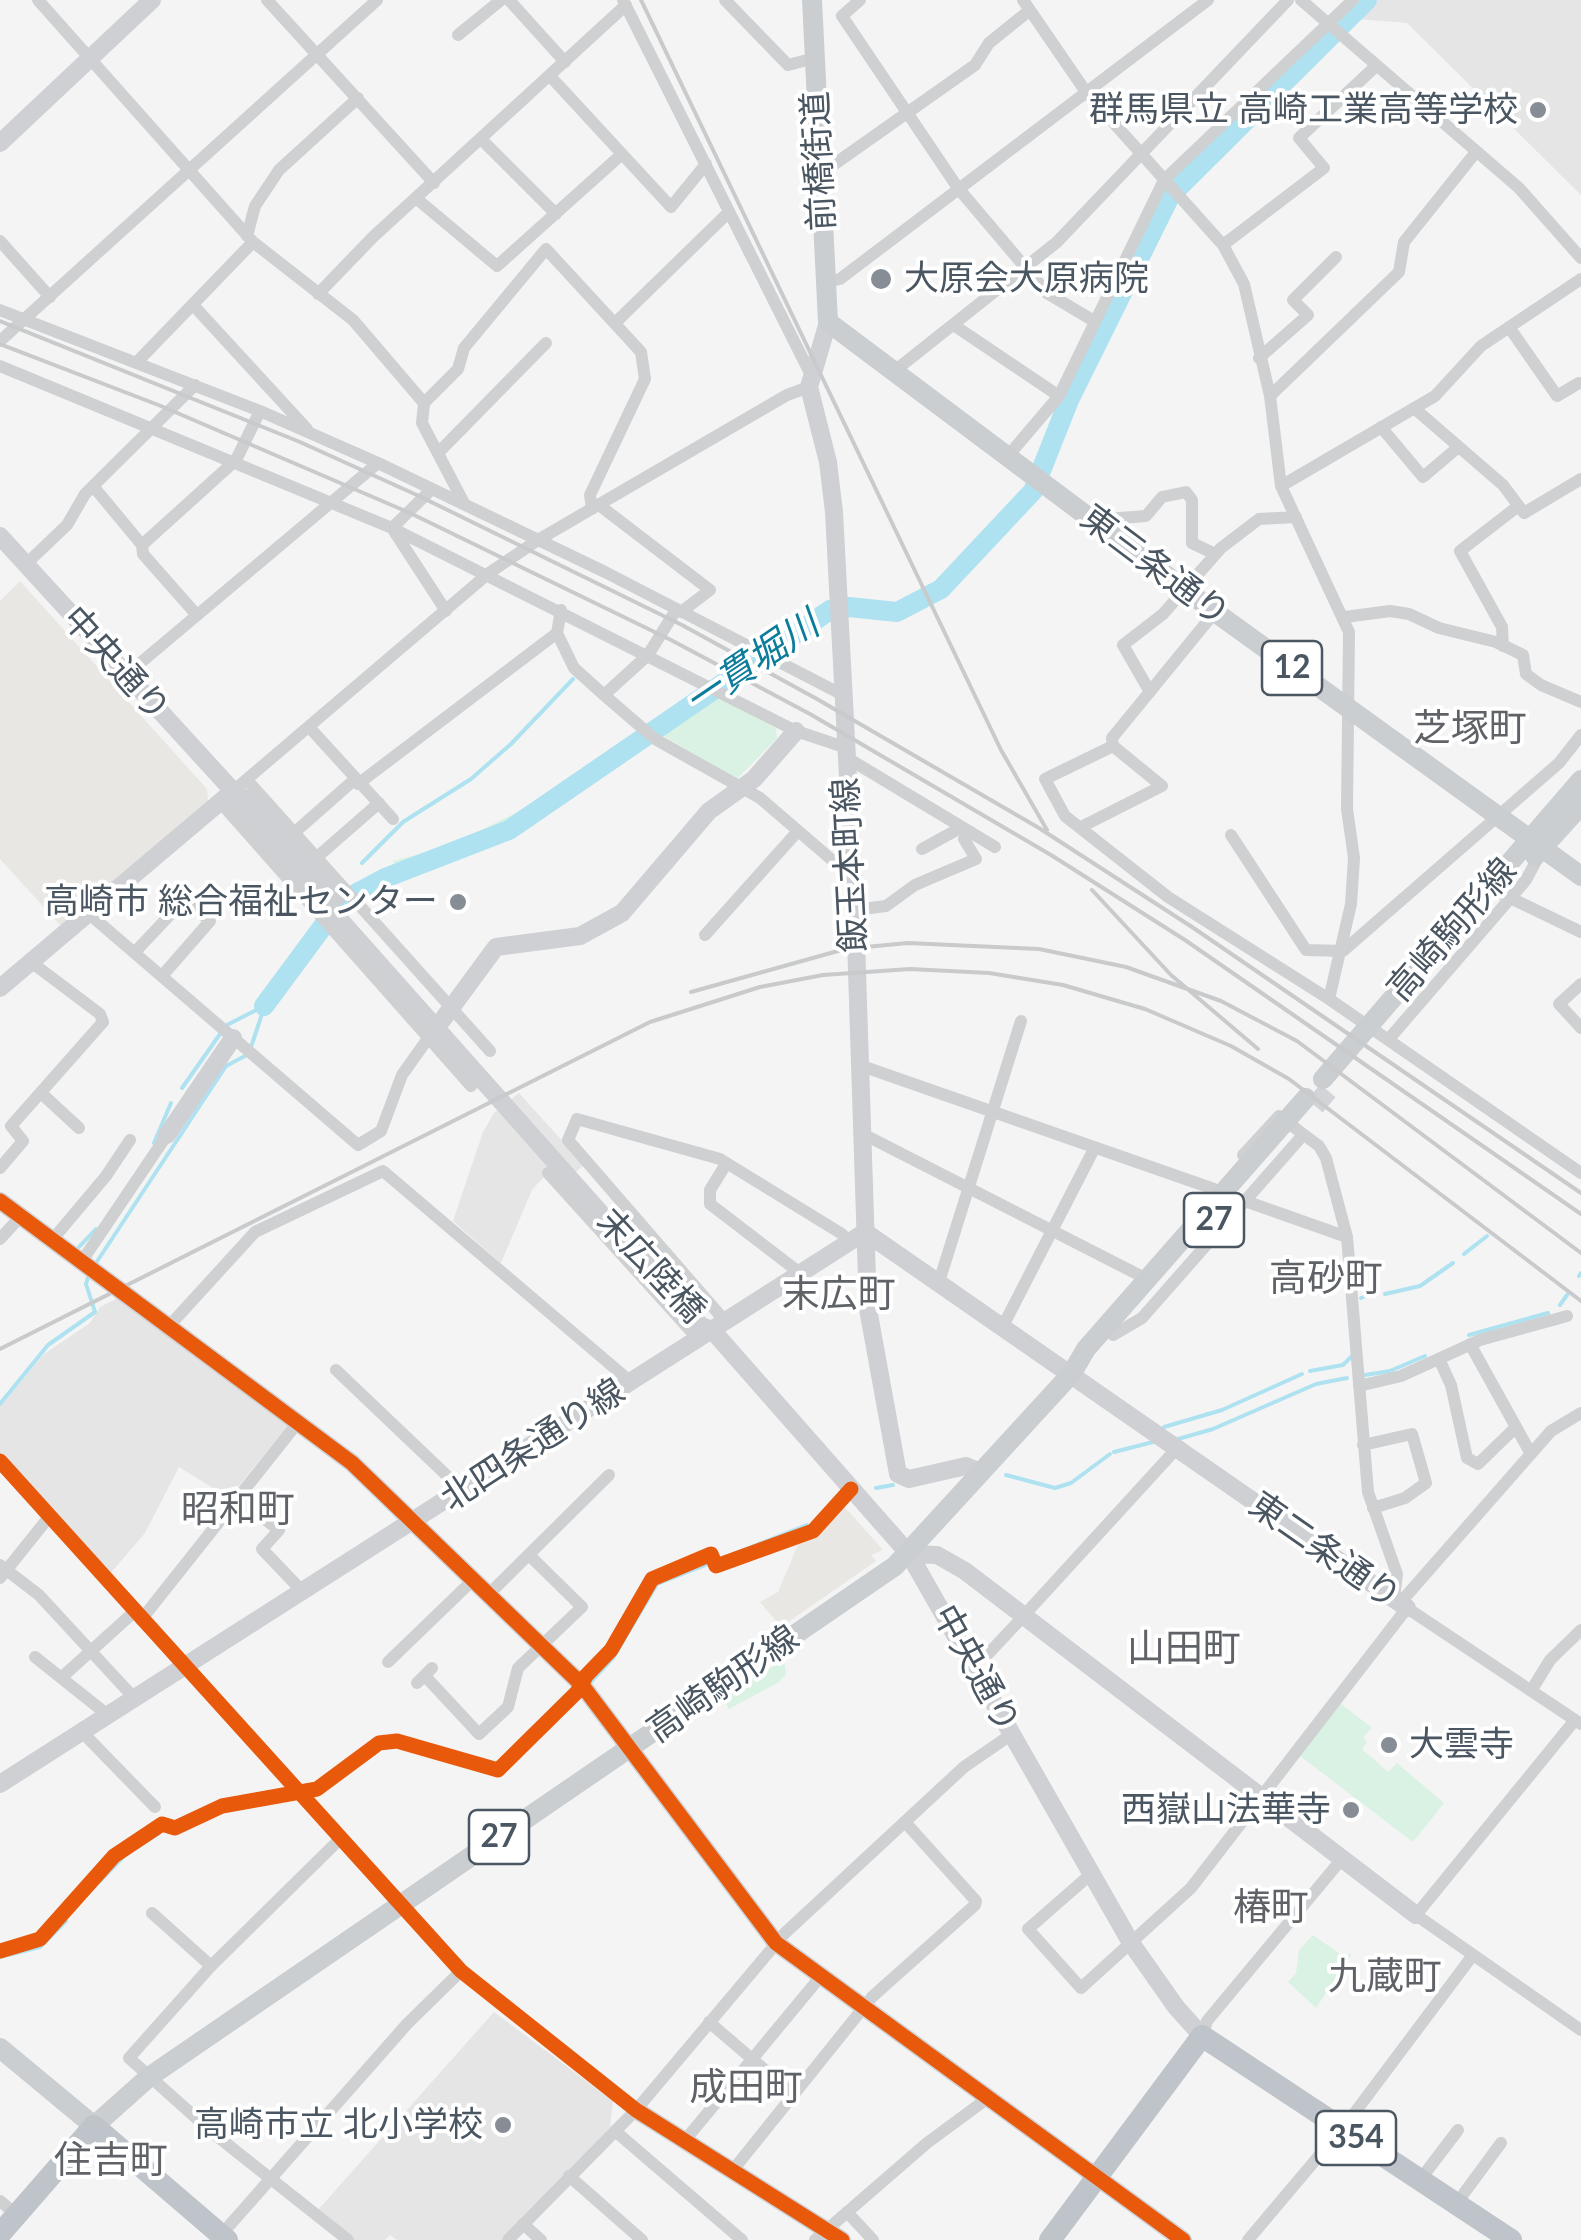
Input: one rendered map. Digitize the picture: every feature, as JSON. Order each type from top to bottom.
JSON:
[{"type":"highway","name":"354","points":[[1202,2036],[1511,2240]]},
{"type":"highway","points":[[1050,2240],[1202,2036]]},
{"type":"highway","points":[[0,2234],[8,2208],[94,2126],[224,2237]]},
{"type":"main road","name":"前橋街道","points":[[812,0],[828,322]]},
{"type":"main road","name":"東三条通り","points":[[828,322],[1215,612],[1581,876]]},
{"type":"main road","name":"高崎駒形線","points":[[1327,1083],[1501,892],[1581,780]]},
{"type":"main road","name":"高崎駒形線","points":[[1537,843],[1581,805]]},
{"type":"main road","name":"高崎駒形線","points":[[94,2126],[149,2077],[909,1554],[1310,1102]]},
{"type":"main road","points":[[0,2048],[94,2126]]},
{"type":"street","points":[[38,0],[88,61],[250,239],[353,320],[424,403]]},
{"type":"street","points":[[0,143],[152,0]]},
{"type":"street","points":[[267,0],[434,183]]},
{"type":"street","points":[[0,341],[377,0]]},
{"type":"street","points":[[458,35],[501,0]]},
{"type":"street","points":[[509,0],[565,62]]},
{"type":"street","points":[[725,0],[788,65],[815,58]]},
{"type":"street","points":[[860,0],[842,16],[958,188],[1046,293],[1094,321]]},
{"type":"street","points":[[826,282],[840,279],[1208,0]]},
{"type":"street","points":[[892,372],[1027,270],[1288,0]]},
{"type":"street","points":[[1302,0],[1528,197],[1581,258]]},
{"type":"street","points":[[1008,456],[1060,396],[1166,182],[1333,30],[1353,0]]},
{"type":"street","points":[[0,988],[488,573],[811,382],[624,3],[318,294]]},
{"type":"street","points":[[819,175],[975,64],[989,42],[1026,5],[1086,92],[1223,245],[1244,284],[1270,396],[1281,486],[1345,617],[1350,710],[1347,810],[1354,870],[1351,904],[1337,951],[1329,999]]},
{"type":"street","points":[[1223,245],[1324,168],[1299,138],[1376,66]]},
{"type":"street","points":[[550,76],[671,207],[706,164]]},
{"type":"street","points":[[138,362],[194,306],[250,239],[254,206],[279,170],[358,98]]},
{"type":"street","points":[[481,139],[556,214]]},
{"type":"street","points":[[1270,396],[1398,272],[1404,242],[1476,152]]},
{"type":"street","points":[[417,199],[498,266],[622,154]]},
{"type":"street","points":[[616,322],[728,212]]},
{"type":"street","points":[[532,235],[641,352],[645,379],[590,495],[596,507],[710,590],[679,611],[648,655],[604,695]]},
{"type":"street","points":[[0,242],[50,297]]},
{"type":"street","points":[[465,505],[422,423],[424,403],[458,369],[464,348],[546,250]]},
{"type":"street","points":[[1259,358],[1308,315],[1293,300],[1336,257]]},
{"type":"street","points":[[1281,486],[1435,396],[1481,346],[1581,279]]},
{"type":"street","points":[[194,306],[310,433]]},
{"type":"street","points":[[0,310],[260,410],[378,463],[843,695]]},
{"type":"street","name":"飯玉本町線","points":[[828,322],[811,382],[831,476],[855,910],[868,1309],[898,1474],[910,1480],[966,1466],[982,1473]]},
{"type":"street","points":[[955,326],[1060,396]]},
{"type":"street","points":[[1509,327],[1557,396],[1579,383]]},
{"type":"street","points":[[439,452],[546,343]]},
{"type":"street","points":[[0,366],[333,501],[488,573],[844,752],[995,846]]},
{"type":"street","points":[[26,564],[67,525],[93,486],[156,428],[194,384]]},
{"type":"street","points":[[1414,408],[1456,449],[1503,485],[1524,514],[1581,479]]},
{"type":"street","points":[[142,545],[236,460],[260,410]]},
{"type":"street","points":[[1381,427],[1423,477],[1456,449]]},
{"type":"street","points":[[126,675],[195,612],[378,463]]},
{"type":"street","points":[[93,486],[142,545],[142,554],[195,612]]},
{"type":"street","points":[[392,528],[432,489]]},
{"type":"street","points":[[1093,520],[1146,516],[1162,497],[1186,492],[1192,500],[1192,543],[1215,554]]},
{"type":"street","points":[[1503,646],[1502,627],[1460,551],[1518,507]]},
{"type":"street","points":[[1150,692],[1123,645],[1163,614],[1215,554],[1259,519],[1296,517]]},
{"type":"street","points":[[392,528],[446,610]]},
{"type":"street","name":"中央通り","points":[[0,536],[233,791]]},
{"type":"street","points":[[561,610],[557,633],[574,668],[604,695],[650,735],[744,788],[832,860],[850,864]]},
{"type":"street","points":[[1345,617],[1390,611],[1409,614],[1503,646],[1523,655],[1526,674],[1540,685],[1581,702]]},
{"type":"street","points":[[1081,827],[1162,786],[1113,746],[1112,738],[1215,612]]},
{"type":"street","points":[[294,833],[356,782],[557,633]]},
{"type":"street","points":[[308,727],[394,819]]},
{"type":"street","points":[[88,913],[358,1145],[380,1131],[402,1075],[496,947],[580,936],[611,922],[709,812],[744,788],[796,731]]},
{"type":"street","points":[[1231,835],[1306,950],[1337,951],[1559,763],[1581,736]]},
{"type":"street","points":[[1113,746],[1045,779],[1065,816],[1168,897],[1329,999],[1579,1169]]},
{"type":"street","points":[[233,791],[294,833],[316,858],[336,906],[430,1037],[471,1086]]},
{"type":"street","name":"末広陸橋","points":[[233,791],[245,813],[336,906],[634,1242],[712,1319],[712,1330]]},
{"type":"street","points":[[316,858],[380,803]]},
{"type":"street","points":[[922,850],[966,829]]},
{"type":"street","points":[[855,910],[886,906],[915,885],[976,859],[964,840],[966,829]]},
{"type":"street","points":[[704,935],[798,831]]},
{"type":"street","points":[[1361,1023],[1469,897],[1501,892],[1581,932]]},
{"type":"street","points":[[1385,1038],[1501,892]]},
{"type":"street","points":[[134,952],[185,899],[210,921],[162,976]]},
{"type":"street","points":[[336,906],[450,1006],[490,1052]]},
{"type":"street","points":[[0,1168],[23,1140],[11,1126],[102,1022],[100,1014],[31,962]]},
{"type":"street","points":[[1581,984],[1559,1004],[1581,1028]]},
{"type":"street","points":[[939,1282],[1021,1021]]},
{"type":"street","points":[[89,1266],[166,1136],[233,1038]]},
{"type":"street","points":[[859,1065],[1214,1188]]},
{"type":"street","points":[[41,1093],[79,1128]]},
{"type":"street","points":[[1103,1331],[1139,1275],[1276,1117],[1323,1152],[1347,1238],[1363,1445],[1373,1508],[1397,1574],[1400,1603]]},
{"type":"street","points":[[634,1242],[568,1140],[577,1119],[692,1148],[726,1164],[842,1234],[849,1243]]},
{"type":"street","points":[[863,1134],[1139,1275]]},
{"type":"street","points":[[1103,1331],[1149,1310],[1302,1134]]},
{"type":"street","points":[[53,1239],[106,1176],[130,1140]]},
{"type":"street","points":[[1003,1326],[1094,1149]]},
{"type":"street","points":[[726,1164],[710,1190],[710,1204],[800,1273]]},
{"type":"street","points":[[170,1325],[255,1232],[383,1172],[631,1382]]},
{"type":"street","points":[[548,1173],[634,1242]]},
{"type":"street","points":[[0,1201],[298,1421],[352,1463],[414,1522],[582,1685],[776,1943],[1183,2240]]},
{"type":"street","points":[[1245,1201],[1347,1238]]},
{"type":"street","points":[[0,1239],[21,1216]]},
{"type":"street","points":[[712,1330],[866,1232]]},
{"type":"street","name":"東二条通り","points":[[866,1232],[1179,1446],[1250,1501],[1578,1722]]},
{"type":"street","points":[[1358,1386],[1401,1376],[1470,1344],[1567,1316]]},
{"type":"street","name":"中央通り","points":[[712,1330],[909,1554],[1131,1943],[1176,2007],[1202,2036]]},
{"type":"street","name":"北四条通り線","points":[[1,1782],[136,1700],[712,1330]]},
{"type":"street","points":[[1470,1344],[1530,1454]]},
{"type":"street","points":[[1439,1359],[1451,1385],[1472,1463],[1478,1464],[1514,1429]]},
{"type":"street","points":[[336,1370],[462,1490]]},
{"type":"street","points":[[1091,1874],[1030,1932],[1081,1988],[1191,1888],[1258,1807],[1400,1603],[1530,1454],[1552,1431],[1581,1413]]},
{"type":"street","points":[[61,1678],[89,1649],[137,1616],[298,1421]]},
{"type":"street","points":[[1363,1445],[1412,1434],[1426,1483],[1405,1498],[1373,1508]]},
{"type":"street","points":[[972,1662],[989,1652],[1024,1616],[1179,1446]]},
{"type":"street","points":[[0,1461],[183,1668],[461,1971],[636,2110],[686,2139],[828,2236],[847,2212],[926,2142],[988,2098]]},
{"type":"street","points":[[0,1487],[11,1474]]},
{"type":"street","points":[[488,1595],[609,1476]]},
{"type":"street","points":[[813,1531],[851,1489]]},
{"type":"street","points":[[236,1496],[279,1530],[262,1549],[303,1592]]},
{"type":"street","points":[[49,1517],[2,1571],[39,1595],[136,1700]]},
{"type":"street","points":[[425,1676],[445,1705],[479,1734],[504,1704],[518,1668],[582,1607],[529,1554]]},
{"type":"street","points":[[909,1554],[937,1555],[965,1571],[1258,1807],[1341,1860],[1581,2030]]},
{"type":"street","points":[[388,1662],[473,1580]]},
{"type":"street","points":[[1530,1690],[1550,1660],[1581,1630]]},
{"type":"street","points":[[35,1657],[109,1716]]},
{"type":"street","points":[[1416,1915],[1578,1722]]},
{"type":"street","points":[[82,1733],[155,1807]]},
{"type":"street","points":[[508,2240],[636,2110],[776,1943],[979,1755],[1012,1734]]},
{"type":"street","points":[[733,2170],[864,2007],[976,1901],[905,1822]]},
{"type":"street","points":[[339,1840],[212,1966],[129,2058],[348,2240]]},
{"type":"street","points":[[1202,2036],[1208,2021],[1341,1860]]},
{"type":"street","points":[[152,1913],[212,1966]]},
{"type":"street","points":[[1248,2240],[1473,1955]]},
{"type":"street","points":[[224,2237],[270,2177],[461,1971]]},
{"type":"street","points":[[686,2139],[821,1976]]},
{"type":"street","points":[[710,2022],[794,2095]]},
{"type":"street","points":[[1420,2180],[1458,2130]]},
{"type":"street","points":[[615,2131],[742,2240]]},
{"type":"street","points":[[1456,2204],[1500,2143]]},
{"type":"street","points":[[570,2176],[642,2240]]},
{"type":"street","points":[[847,2212],[872,2240]]},
{"type":"street","points":[[523,2224],[542,2240]]},
{"type":"shaded area","name":"群馬県立 高崎工業高等学校","points":[[1376,0],[1581,0],[1581,195],[1407,23],[1357,19]]},
{"type":"shaded area","points":[[20,581],[207,789],[208,801],[61,926],[0,859],[0,601]]},
{"type":"shaded area","points":[[519,1093],[584,1165],[562,1184],[549,1171],[532,1190],[501,1263],[453,1221],[483,1132],[494,1113]]},
{"type":"shaded area","points":[[118,1298],[288,1425],[229,1498],[179,1467],[145,1533],[108,1576],[0,1454],[0,1407],[44,1354],[90,1323],[100,1307]]},
{"type":"shaded area","points":[[843,1505],[883,1550],[871,1555],[876,1561],[781,1627],[760,1602],[778,1592],[800,1540],[814,1534]]},
{"type":"shaded area","name":"高崎市立 北小学校","points":[[494,2012],[613,2101],[610,2128],[501,2240],[397,2240],[390,2235],[385,2240],[353,2240],[317,2211]]},
{"type":"green space","points":[[718,697],[776,728],[777,738],[737,779],[662,735]]},
{"type":"green space","points":[[574,773],[581,778],[508,826],[444,852],[395,865],[393,861],[450,846],[529,806]]},
{"type":"green space","points":[[784,1659],[786,1674],[779,1682],[729,1709],[723,1699]]},
{"type":"green space","points":[[1339,1702],[1372,1728],[1363,1737],[1367,1742],[1362,1749],[1388,1772],[1397,1763],[1444,1803],[1413,1842],[1300,1756]]},
{"type":"green space","points":[[1313,1935],[1343,1956],[1352,1954],[1316,2008],[1288,1982],[1296,1973],[1299,1950]]},
{"type":"waterway","name":"一貫堀川","points":[[264,1006],[324,925],[357,893],[385,878],[509,830],[830,610],[849,607],[897,612],[941,589],[1033,491],[1069,400],[1170,196],[1367,0]]},
{"type":"waterway","points":[[362,863],[403,822],[471,779],[511,744],[573,679]]},
{"type":"waterway","points":[[225,1026],[264,1006]]},
{"type":"waterway","name":"一貫堀川","points":[[251,1047],[263,1011]]},
{"type":"waterway","points":[[182,1088],[220,1034]]},
{"type":"waterway","name":"一貫堀川","points":[[94,1266],[226,1066],[245,1056]]},
{"type":"waterway","points":[[154,1143],[171,1103]]},
{"type":"waterway","points":[[79,1247],[96,1229]]},
{"type":"waterway","points":[[1464,1254],[1487,1236]]},
{"type":"waterway","points":[[1385,1294],[1420,1286],[1453,1263]]},
{"type":"waterway","name":"一貫堀川","points":[[0,1404],[48,1345],[95,1312],[86,1284],[89,1274]]},
{"type":"waterway","points":[[1560,1305],[1567,1295]]},
{"type":"waterway","points":[[1361,1298],[1366,1296]]},
{"type":"waterway","points":[[1469,1335],[1548,1313]]},
{"type":"waterway","points":[[1365,1375],[1390,1371],[1425,1356]]},
{"type":"waterway","points":[[1310,1371],[1343,1365],[1351,1357]]},
{"type":"waterway","points":[[1164,1427],[1222,1410],[1302,1374]]},
{"type":"waterway","points":[[1178,1439],[1213,1429],[1316,1384],[1347,1378]]},
{"type":"waterway","points":[[1114,1452],[1153,1442]]},
{"type":"waterway","points":[[1006,1475],[1055,1488],[1071,1483],[1110,1454]]},
{"type":"waterway","points":[[876,1488],[893,1485]]},
{"type":"waterway","points":[[588,1685],[613,1658],[657,1584],[807,1525]]},
{"type":"waterway","points":[[99,1882],[126,1854],[159,1833]]},
{"type":"waterway","points":[[0,1957],[40,1947],[66,1921]]},
{"type":"tunnel","points":[[1315,1106],[1332,1086]]},
{"type":"railway","points":[[641,0],[1001,750],[1047,830]]},
{"type":"railway","points":[[0,321],[300,442],[419,496],[682,625],[817,699],[1039,828],[1192,927],[1581,1193]]},
{"type":"railway","points":[[0,344],[161,406],[410,513],[671,640],[810,714],[1051,855],[1185,940],[1581,1214]]},
{"type":"railway","points":[[1092,890],[1171,975],[1258,1049]]},
{"type":"railway","points":[[691,992],[845,949],[908,943],[1039,949],[1126,967],[1221,1001],[1297,1041],[1581,1253]]},
{"type":"railway","points":[[0,1349],[650,1022],[760,987],[823,975],[910,969],[989,973],[1063,985],[1145,1009],[1231,1046],[1289,1079],[1581,1301]]},
{"type":"cycle path","points":[[0,1201],[352,1463],[582,1685],[776,1943],[1183,2240]]},
{"type":"cycle path","points":[[0,1461],[461,1971],[636,2110],[842,2240]]},
{"type":"cycle path","points":[[579,1683],[611,1650],[652,1579],[711,1554],[716,1566],[813,1531],[851,1489]]},
{"type":"cycle path","points":[[0,1951],[40,1939],[114,1856],[162,1824],[175,1828],[222,1806],[317,1789],[379,1743],[397,1741],[498,1770],[577,1692],[585,1678]]},
{"type":"place","name":"群馬県立 高崎工業高等学校","points":[[1538,110]]},
{"type":"place","name":"大原会大原病院","points":[[881,279]]},
{"type":"place","name":"高崎市 総合福祉センター","points":[[458,902]]},
{"type":"place","name":"大雲寺","points":[[1389,1745]]},
{"type":"place","name":"西嶽山法華寺","points":[[1351,1810]]},
{"type":"place","name":"高崎市立 北小学校","points":[[503,2125]]},
{"type":"district","name":"芝塚町","points":[[1470,729]]},
{"type":"district","name":"高砂町","points":[[1326,1279]]},
{"type":"district","name":"末広町","points":[[839,1295]]},
{"type":"district","name":"昭和町","points":[[238,1510]]},
{"type":"district","name":"山田町","points":[[1184,1649]]},
{"type":"district","name":"椿町","points":[[1271,1908]]},
{"type":"district","name":"九蔵町","points":[[1385,1977]]},
{"type":"district","name":"成田町","points":[[746,2088]]},
{"type":"district","name":"住吉町","points":[[111,2161]]}]
